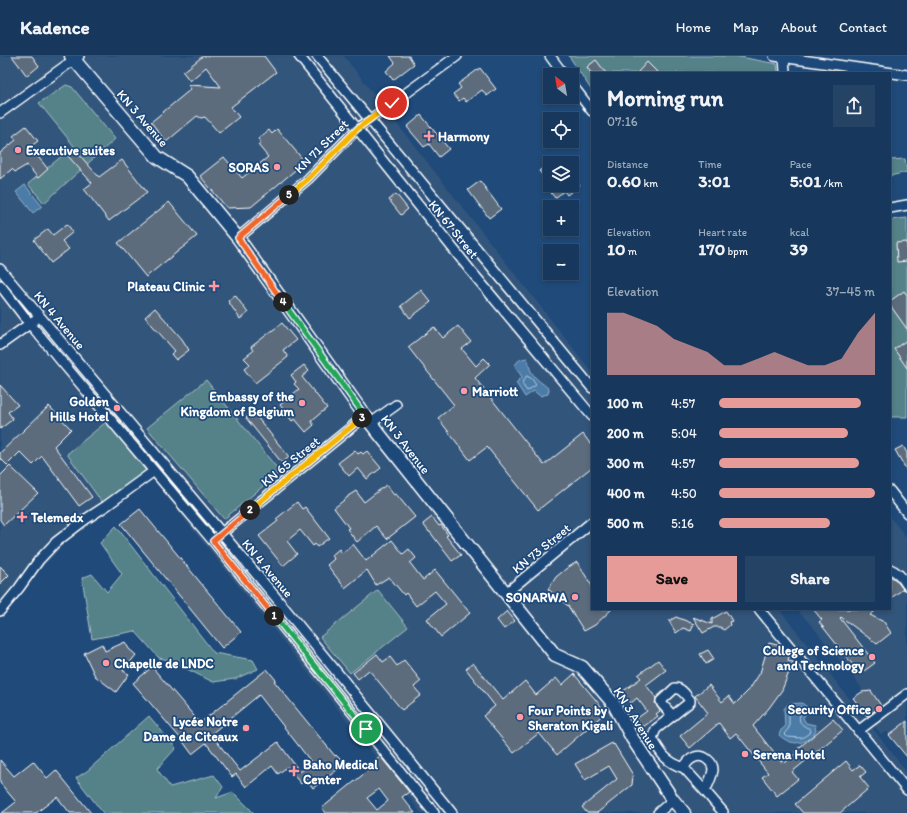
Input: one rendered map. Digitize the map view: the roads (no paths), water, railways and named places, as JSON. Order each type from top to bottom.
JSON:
[{"type":"main road","name":"KN 3 Avenue","points":[[75,57],[157,157],[187,176],[238,238],[368,419],[555,655],[582,668],[613,703],[632,738],[673,800],[684,813]]},
{"type":"street","name":"KN 67 Street","points":[[299,56],[466,265],[591,415]]},
{"type":"street","name":"KN 67 Street","points":[[316,56],[591,387]]},
{"type":"street","name":"KN 71 Street","points":[[238,238],[308,179],[357,129],[457,56]]},
{"type":"street","points":[[550,56],[559,68]]},
{"type":"street","points":[[774,56],[886,72]]},
{"type":"street","points":[[0,114],[65,67],[75,57]]},
{"type":"street","points":[[784,57],[785,72]]},
{"type":"street","points":[[891,73],[907,75]]},
{"type":"street","points":[[579,94],[591,110]]},
{"type":"street","points":[[891,208],[907,205]]},
{"type":"street","name":"KN 4 Avenue","points":[[0,269],[273,594],[452,813]]},
{"type":"street","name":"KN 4 Avenue","points":[[0,285],[30,324],[213,541],[434,813]]},
{"type":"street","points":[[0,345],[39,317]]},
{"type":"street","name":"KN 65 Street","points":[[213,541],[368,419],[396,405]]},
{"type":"street","points":[[0,611],[39,560],[56,542],[154,471]]},
{"type":"street","points":[[891,492],[907,513]]},
{"type":"street","name":"KN 73 Street","points":[[506,593],[591,523]]},
{"type":"street","points":[[891,569],[903,577],[907,585]]},
{"type":"street","points":[[263,602],[273,594]]},
{"type":"street","points":[[760,610],[907,790]]},
{"type":"street","points":[[858,731],[907,694]]},
{"type":"street","points":[[672,715],[656,729],[652,738],[659,751],[666,759],[673,764],[684,768],[723,813]]},
{"type":"street","points":[[684,768],[687,762],[696,756],[704,757],[712,764],[712,775],[705,791]]},
{"type":"street","points":[[658,813],[673,800]]},
{"type":"water","points":[[25,185],[42,206],[33,213],[16,192]]},
{"type":"water","points":[[527,358],[530,370],[538,380],[549,389],[548,394],[540,396],[534,391],[525,397],[516,383],[522,377],[515,366],[520,360]]},
{"type":"water","points":[[802,703],[807,707],[803,718],[806,723],[815,725],[816,731],[812,736],[803,742],[794,743],[779,735],[781,730],[785,727],[784,709],[788,704]]},
{"type":"place","name":"Harmony","points":[[429,136]]},
{"type":"place","name":"Executive suites","points":[[18,150]]},
{"type":"place","name":"SORAS","points":[[277,167]]},
{"type":"place","name":"Plateau Clinic","points":[[214,286]]},
{"type":"place","name":"Marriott","points":[[464,391]]},
{"type":"place","name":"Embassy of the Kingdom of Belgium","points":[[302,403]]},
{"type":"place","name":"Golden Hills Hotel","points":[[117,408]]},
{"type":"place","name":"Telemedx","points":[[22,517]]},
{"type":"place","name":"SONARWA","points":[[575,597]]},
{"type":"place","name":"College of Science and Technology","points":[[872,657]]},
{"type":"place","name":"Chapelle de LNDC","points":[[106,663]]},
{"type":"place","name":"Security Office","points":[[879,709]]},
{"type":"place","name":"Four Points by Sheraton Kigali","points":[[520,717]]},
{"type":"place","name":"Lycée Notre Dame de Citeaux","points":[[246,728]]},
{"type":"place","name":"Serena Hotel","points":[[745,754]]},
{"type":"place","name":"Baho Medical Center","points":[[294,771]]}]
